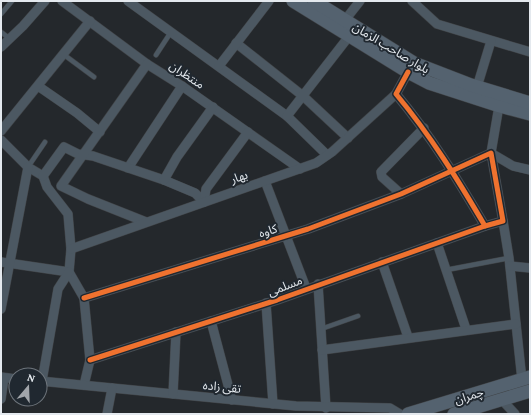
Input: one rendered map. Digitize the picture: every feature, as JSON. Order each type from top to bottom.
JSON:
[{"type":"main road","name":"بلوار صاحب الزمان","points":[[293,1],[408,72],[429,83],[500,100],[530,103]]},
{"type":"main road","name":"بلوار صاحب الزمان","points":[[314,1],[414,63],[477,87],[530,114]]},
{"type":"main road","name":"چمران","points":[[408,414],[526,378]]},
{"type":"main road","name":"چمران","points":[[454,414],[530,391]]},
{"type":"street","points":[[1,47],[44,1]]},
{"type":"street","name":"منتظران","points":[[62,1],[147,64],[182,86],[300,168]]},
{"type":"street","points":[[128,1],[287,116],[327,155]]},
{"type":"street","points":[[219,66],[269,1]]},
{"type":"street","points":[[345,20],[360,1]]},
{"type":"street","points":[[417,4],[437,24],[530,52]]},
{"type":"street","points":[[1,131],[90,21]]},
{"type":"street","points":[[287,116],[350,35]]},
{"type":"street","points":[[477,87],[491,41]]},
{"type":"street","points":[[236,43],[302,96],[348,138]]},
{"type":"street","points":[[146,222],[88,199],[61,186],[147,64]]},
{"type":"street","name":"بهار","points":[[71,249],[316,163],[348,138],[396,94],[408,72]]},
{"type":"street","points":[[38,86],[77,112],[100,132]]},
{"type":"street","points":[[128,168],[182,86]]},
{"type":"street","points":[[396,94],[424,128],[453,171],[485,226]]},
{"type":"street","points":[[500,100],[491,153],[510,262],[516,324],[526,378]]},
{"type":"street","points":[[164,180],[177,157],[212,107]]},
{"type":"street","points":[[401,194],[382,177],[381,172],[424,128]]},
{"type":"street","points":[[204,202],[206,189],[248,132]]},
{"type":"street","points":[[1,140],[28,167],[43,176],[47,187],[68,214],[71,249],[69,272],[58,289],[44,367]]},
{"type":"street","points":[[43,176],[64,147],[78,154],[164,180],[196,193],[204,202]]},
{"type":"street","points":[[491,153],[513,166],[530,170]]},
{"type":"street","name":"کاوه","points":[[84,298],[286,236],[401,194],[491,153]]},
{"type":"street","points":[[1,309],[6,263],[28,167]]},
{"type":"street","points":[[265,181],[306,288]]},
{"type":"street","name":"مسلمی","points":[[90,360],[266,304],[306,288],[503,221]]},
{"type":"street","points":[[437,243],[466,329]]},
{"type":"street","points":[[382,262],[408,338]]},
{"type":"street","points":[[510,262],[530,268]]},
{"type":"street","points":[[6,263],[69,272]]},
{"type":"street","points":[[69,272],[84,298],[90,360],[84,385]]},
{"type":"street","points":[[318,284],[326,408]]},
{"type":"street","points":[[266,304],[273,404]]},
{"type":"street","points":[[211,321],[232,400]]},
{"type":"street","points":[[322,350],[466,329],[516,324]]},
{"type":"street","points":[[173,394],[176,332]]},
{"type":"street","points":[[1,398],[2,378]]},
{"type":"street","name":"تقی زاده","points":[[48,382],[273,404],[326,408],[390,408],[400,414]]},
{"type":"street","points":[[107,414],[112,388]]},
{"type":"street","points":[[502,400],[515,414]]},
{"type":"lane","points":[[1,14],[12,1]]},
{"type":"lane","points":[[1,32],[10,39]]},
{"type":"lane","points":[[156,54],[171,32]]},
{"type":"lane","points":[[64,54],[94,77]]},
{"type":"lane","points":[[28,167],[45,142]]},
{"type":"lane","points":[[446,270],[510,262]]},
{"type":"lane","points":[[321,329],[358,316]]},
{"type":"cycle path","points":[[84,298],[308,229],[401,194],[491,153],[503,221],[485,226],[465,192],[454,175],[444,158],[396,94],[408,72]]},
{"type":"cycle path","points":[[90,360],[277,300],[485,226]]}]
